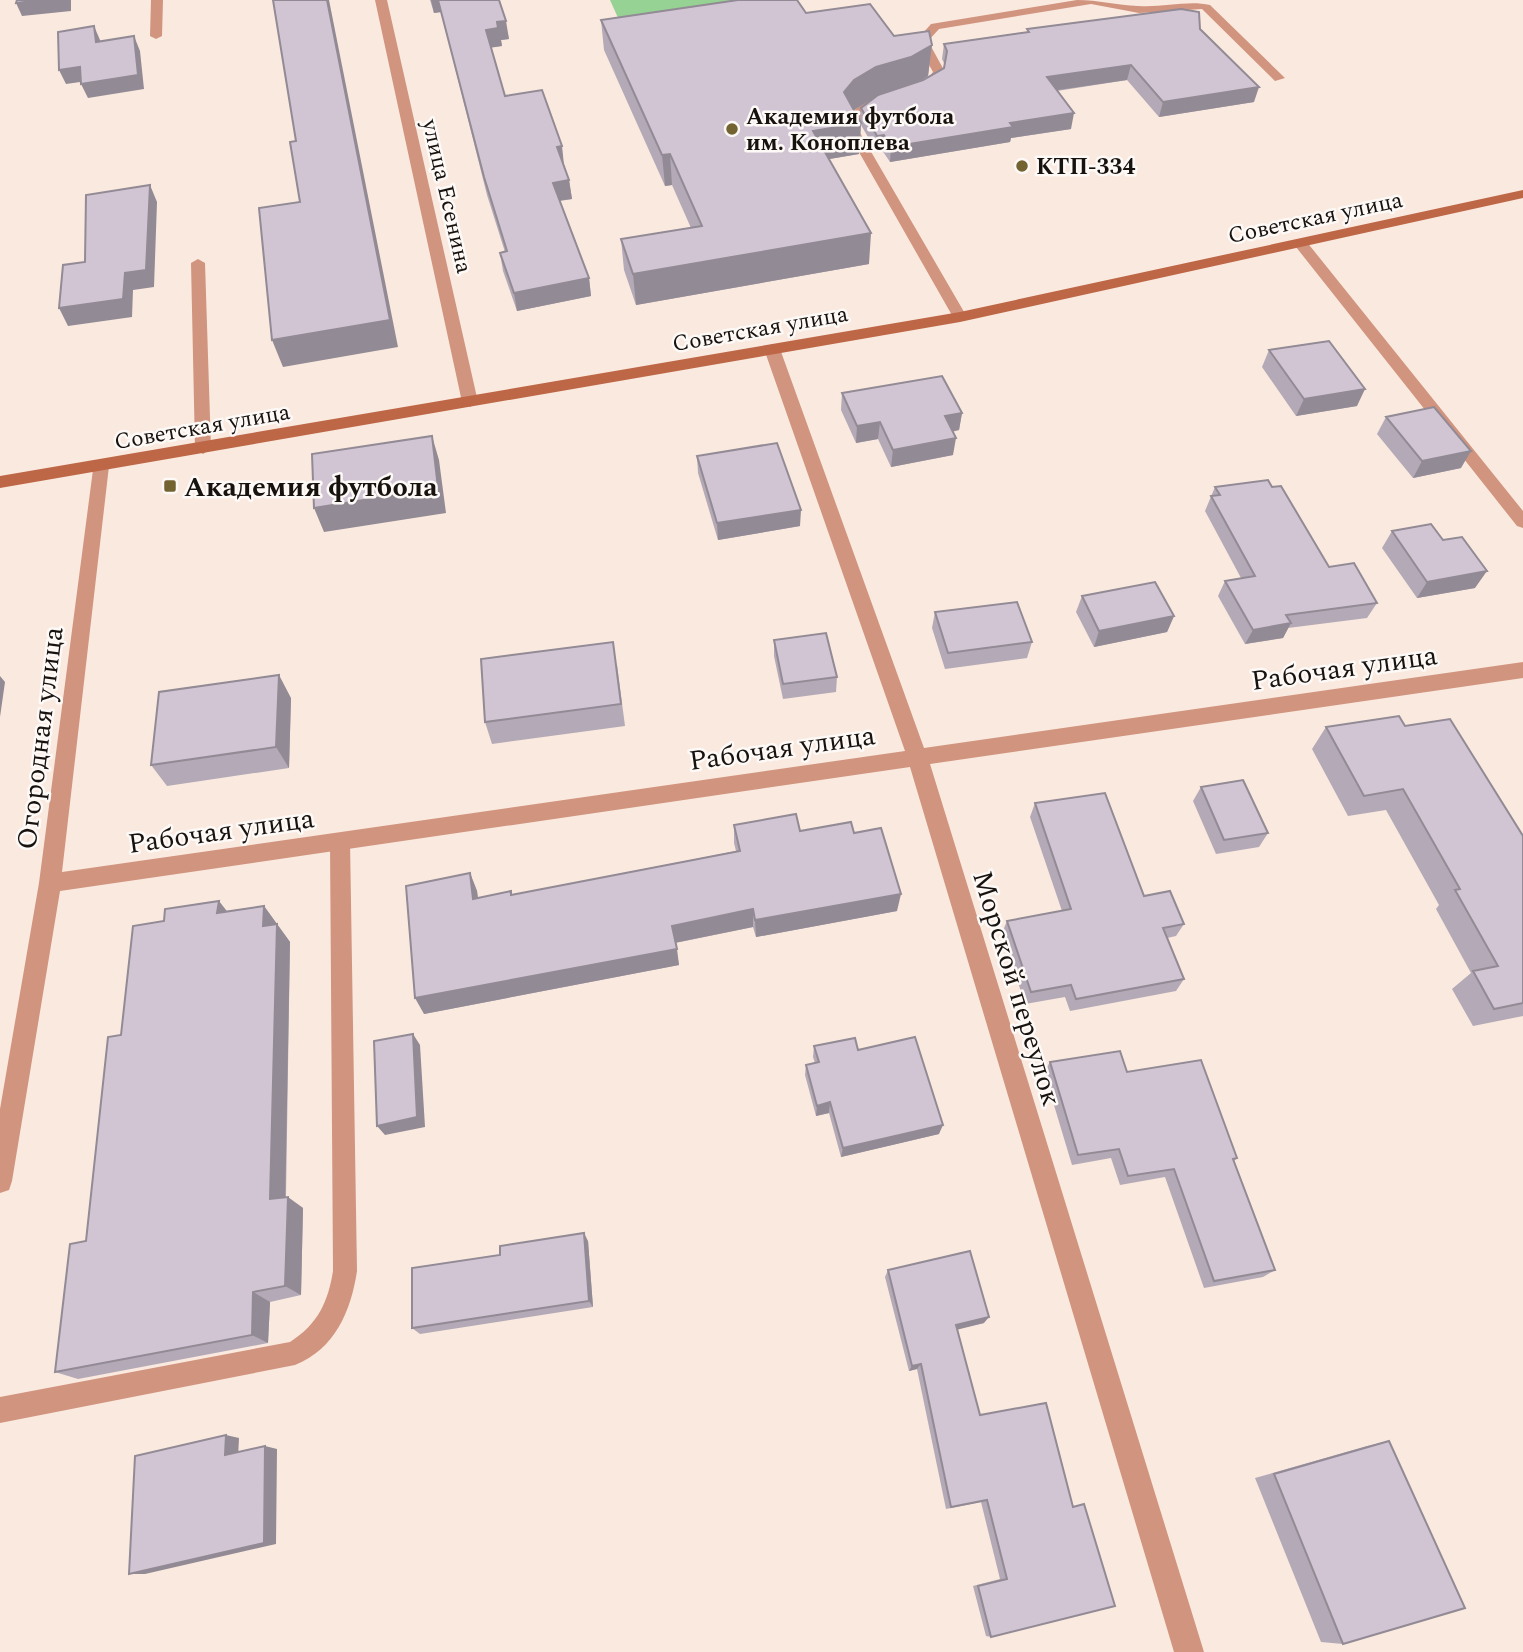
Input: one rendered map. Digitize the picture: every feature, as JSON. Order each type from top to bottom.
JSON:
[{"type":"main road","name":"Советская улица","points":[[0,482],[960,317],[1523,194]]},
{"type":"street","name":"улица Есенина","points":[[381,0],[470,402]]},
{"type":"street","name":"Морской переулок","points":[[772,349],[916,756],[1189,1652]]},
{"type":"street","name":"Огородная улица","points":[[0,1181],[50,883],[100,466]]},
{"type":"street","name":"Рабочая улица","points":[[50,883],[1523,670]]},
{"type":"lane","points":[[156,36],[157,0]]},
{"type":"lane","points":[[960,317],[853,131],[851,123],[862,109],[927,89],[939,72],[922,41],[935,26],[1091,1],[1139,10],[1198,4],[1206,7],[1279,78]]},
{"type":"lane","points":[[1301,244],[1523,522]]},
{"type":"lane","points":[[198,263],[203,449]]},
{"type":"lane","points":[[0,1410],[295,1353],[314,1342],[331,1323],[341,1300],[345,1271],[340,841]]},
{"type":"green space","points":[[610,0],[766,0],[619,20]]},
{"type":"building","points":[[17,0],[42,0],[16,3]]},
{"type":"building","points":[[273,0],[327,0],[390,320],[272,340],[259,208],[300,202],[290,142],[296,141]]},
{"type":"building","points":[[438,0],[499,0],[506,21],[497,22],[498,28],[486,30],[505,96],[542,90],[562,146],[557,147],[569,180],[553,183],[589,278],[514,293],[500,253],[507,251],[484,177]]},
{"type":"building","points":[[738,0],[797,0],[806,13],[870,4],[894,36],[929,31],[932,45],[911,57],[876,67],[854,80],[844,92],[861,123],[813,131],[871,233],[633,274],[621,239],[702,226],[670,154],[662,155],[601,20]]},
{"type":"building","points":[[1181,9],[1199,12],[1200,29],[1259,87],[1163,102],[1131,65],[1047,77],[1074,113],[1010,123],[1013,127],[891,147],[884,135],[877,136],[861,108],[878,95],[923,80],[944,68],[947,51],[944,44],[1029,32],[1027,29]]},
{"type":"building","points":[[94,26],[96,42],[134,36],[138,75],[81,84],[80,67],[59,70],[58,32]]},
{"type":"building","points":[[150,185],[146,270],[125,273],[123,299],[59,308],[63,265],[85,262],[86,195]]},
{"type":"building","points":[[1329,341],[1365,389],[1304,399],[1269,350]]},
{"type":"building","points":[[942,376],[962,413],[945,416],[956,438],[893,450],[880,422],[857,426],[842,393]]},
{"type":"building","points":[[1434,407],[1471,451],[1422,461],[1386,417]]},
{"type":"building","points":[[432,436],[438,488],[314,508],[312,454]]},
{"type":"building","points":[[777,443],[801,510],[717,523],[697,456]]},
{"type":"building","points":[[1268,480],[1272,487],[1281,486],[1329,567],[1354,563],[1377,603],[1286,615],[1291,623],[1253,630],[1225,581],[1255,576],[1211,496],[1220,495],[1215,487]]},
{"type":"building","points":[[1431,524],[1443,540],[1462,537],[1487,571],[1427,582],[1392,531]]},
{"type":"building","points":[[1155,582],[1174,616],[1099,631],[1082,596]]},
{"type":"building","points":[[1017,602],[1032,642],[948,653],[935,612]]},
{"type":"building","points":[[826,633],[837,677],[783,684],[774,640]]},
{"type":"building","points":[[613,642],[621,704],[485,722],[481,659]]},
{"type":"building","points":[[279,675],[276,747],[151,765],[159,692]]},
{"type":"building","points":[[1399,716],[1405,726],[1450,719],[1523,836],[1523,1003],[1494,1009],[1473,971],[1498,966],[1455,890],[1460,889],[1403,789],[1364,796],[1326,727]]},
{"type":"building","points":[[1243,780],[1268,833],[1224,840],[1201,787]]},
{"type":"building","points":[[1105,793],[1144,896],[1170,891],[1184,924],[1163,928],[1184,979],[1076,999],[1071,985],[1031,992],[1007,921],[1071,909],[1035,803]]},
{"type":"building","points":[[796,814],[800,831],[851,822],[854,833],[881,828],[901,894],[755,920],[753,909],[672,926],[677,949],[415,998],[406,886],[470,873],[473,899],[511,891],[511,895],[740,851],[734,825]]},
{"type":"building","points":[[219,901],[217,913],[264,906],[263,926],[277,924],[270,1199],[288,1197],[285,1286],[253,1292],[252,1335],[55,1372],[70,1244],[86,1241],[108,1037],[121,1035],[133,926],[164,921],[165,909]]},
{"type":"building","points":[[413,1034],[417,1117],[377,1126],[374,1041]]},
{"type":"building","points":[[915,1037],[943,1125],[843,1148],[830,1102],[817,1106],[806,1065],[819,1062],[814,1046],[855,1038],[858,1050]]},
{"type":"building","points":[[1120,1051],[1127,1072],[1201,1060],[1237,1158],[1233,1159],[1275,1270],[1214,1281],[1174,1169],[1128,1176],[1119,1149],[1078,1155],[1050,1062]]},
{"type":"building","points":[[584,1233],[589,1301],[412,1328],[412,1268],[500,1255],[500,1246]]},
{"type":"building","points":[[970,1251],[989,1317],[956,1325],[980,1415],[1046,1403],[1073,1507],[1084,1504],[1115,1606],[991,1637],[978,1586],[1007,1579],[987,1500],[951,1507],[921,1364],[912,1366],[888,1270]]},
{"type":"building","points":[[226,1435],[225,1455],[265,1446],[264,1543],[129,1574],[135,1456]]},
{"type":"building","points":[[1389,1441],[1465,1608],[1343,1644],[1274,1474]]},
{"type":"place","name":"Академия футбола им. Коноплева","points":[[732,129]]},
{"type":"place","name":"КТП-334","points":[[1022,166]]},
{"type":"place","name":"Академия футбола","points":[[170,486]]}]
